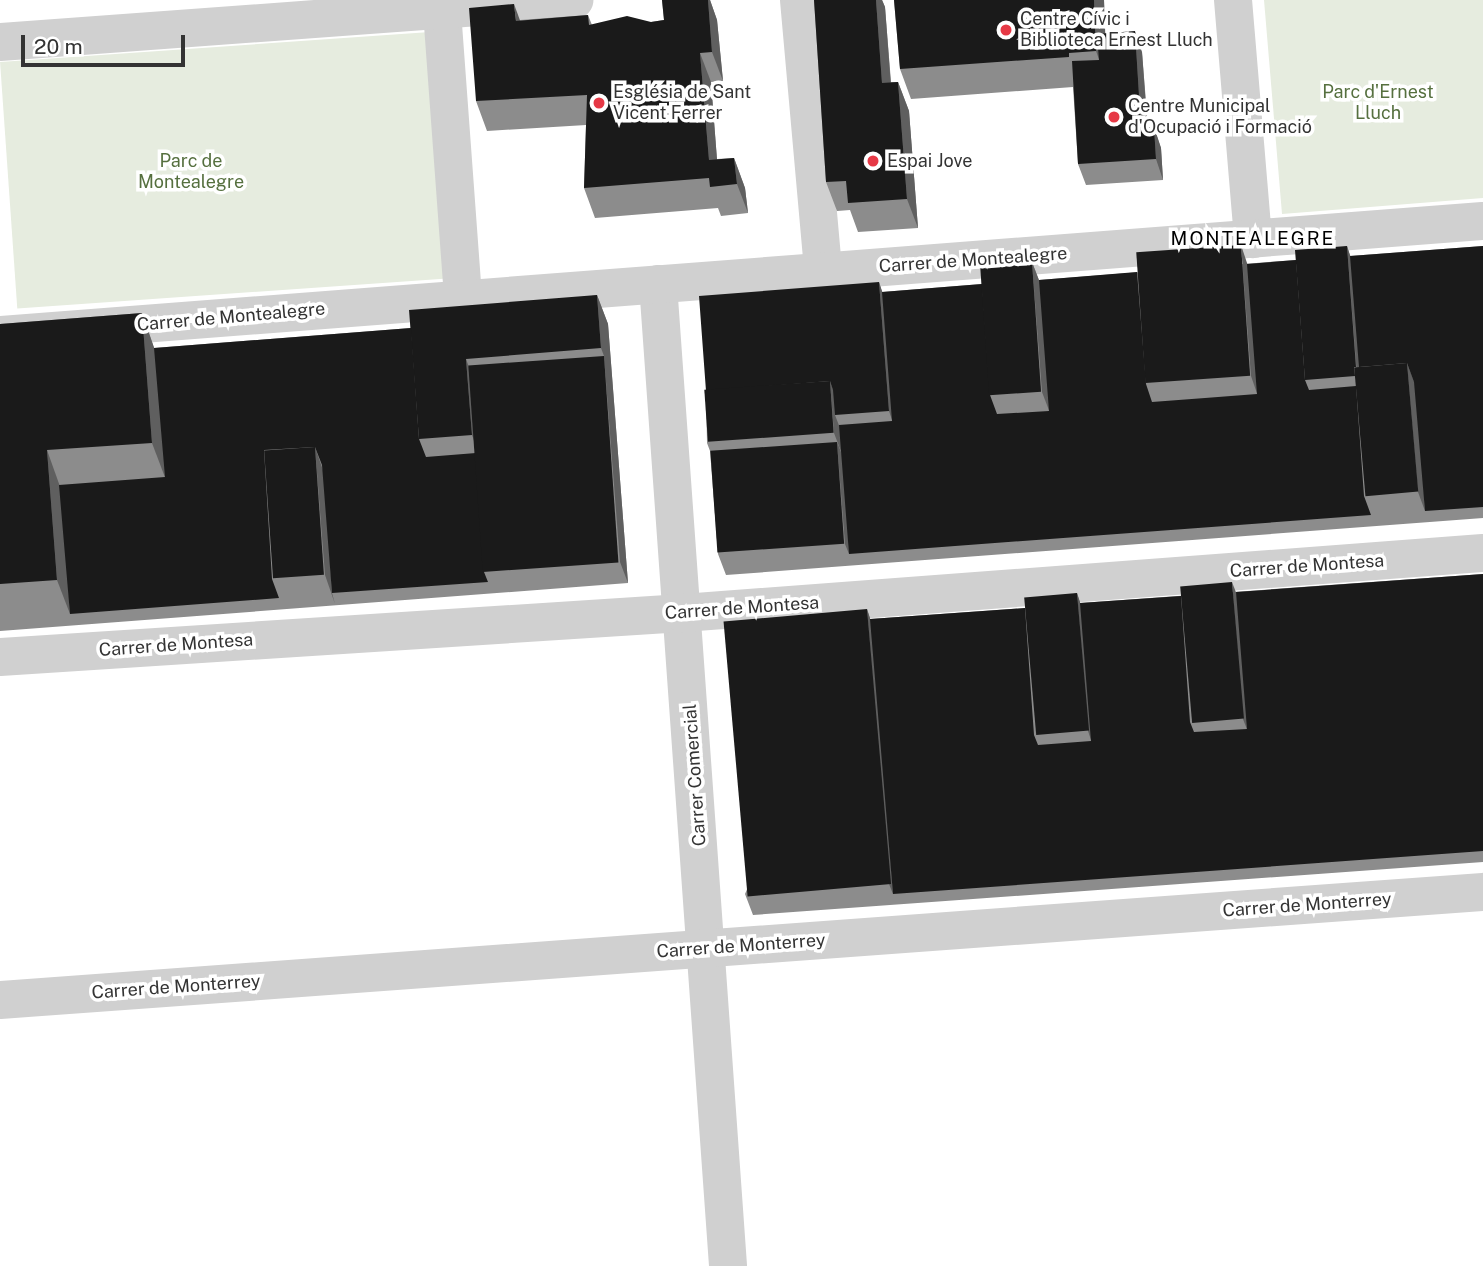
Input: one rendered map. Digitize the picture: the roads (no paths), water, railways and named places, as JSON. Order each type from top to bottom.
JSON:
[{"type":"street","points":[[0,41],[574,0]]},
{"type":"street","points":[[799,0],[823,271]]},
{"type":"street","points":[[1233,0],[1253,239]]},
{"type":"street","points":[[442,11],[463,298]]},
{"type":"street","name":"Carrer de Montealegre","points":[[0,335],[1483,221]]},
{"type":"street","name":"Carrer Comercial","points":[[658,284],[729,1266]]},
{"type":"street","name":"Carrer de Montesa","points":[[0,657],[683,613],[1483,553]]},
{"type":"street","name":"Carrer de Monterrey","points":[[0,1000],[1483,892]]},
{"type":"place","name":"Centre Cívic i Biblioteca Ernest Lluch","points":[[1006,30]]},
{"type":"place","name":"Església de Sant Vicent Ferrer","points":[[599,103]]},
{"type":"place","name":"Centre Municipal d'Ocupació i Formació","points":[[1114,117]]},
{"type":"place","name":"Espai Jove","points":[[873,161]]},
{"type":"district","name":"MONTEALEGRE","points":[[1253,239]]},
{"type":"park label","name":"Parc d'Ernest Lluch","points":[[1378,103]]},
{"type":"park label","name":"Parc de Montealegre","points":[[191,172]]}]
